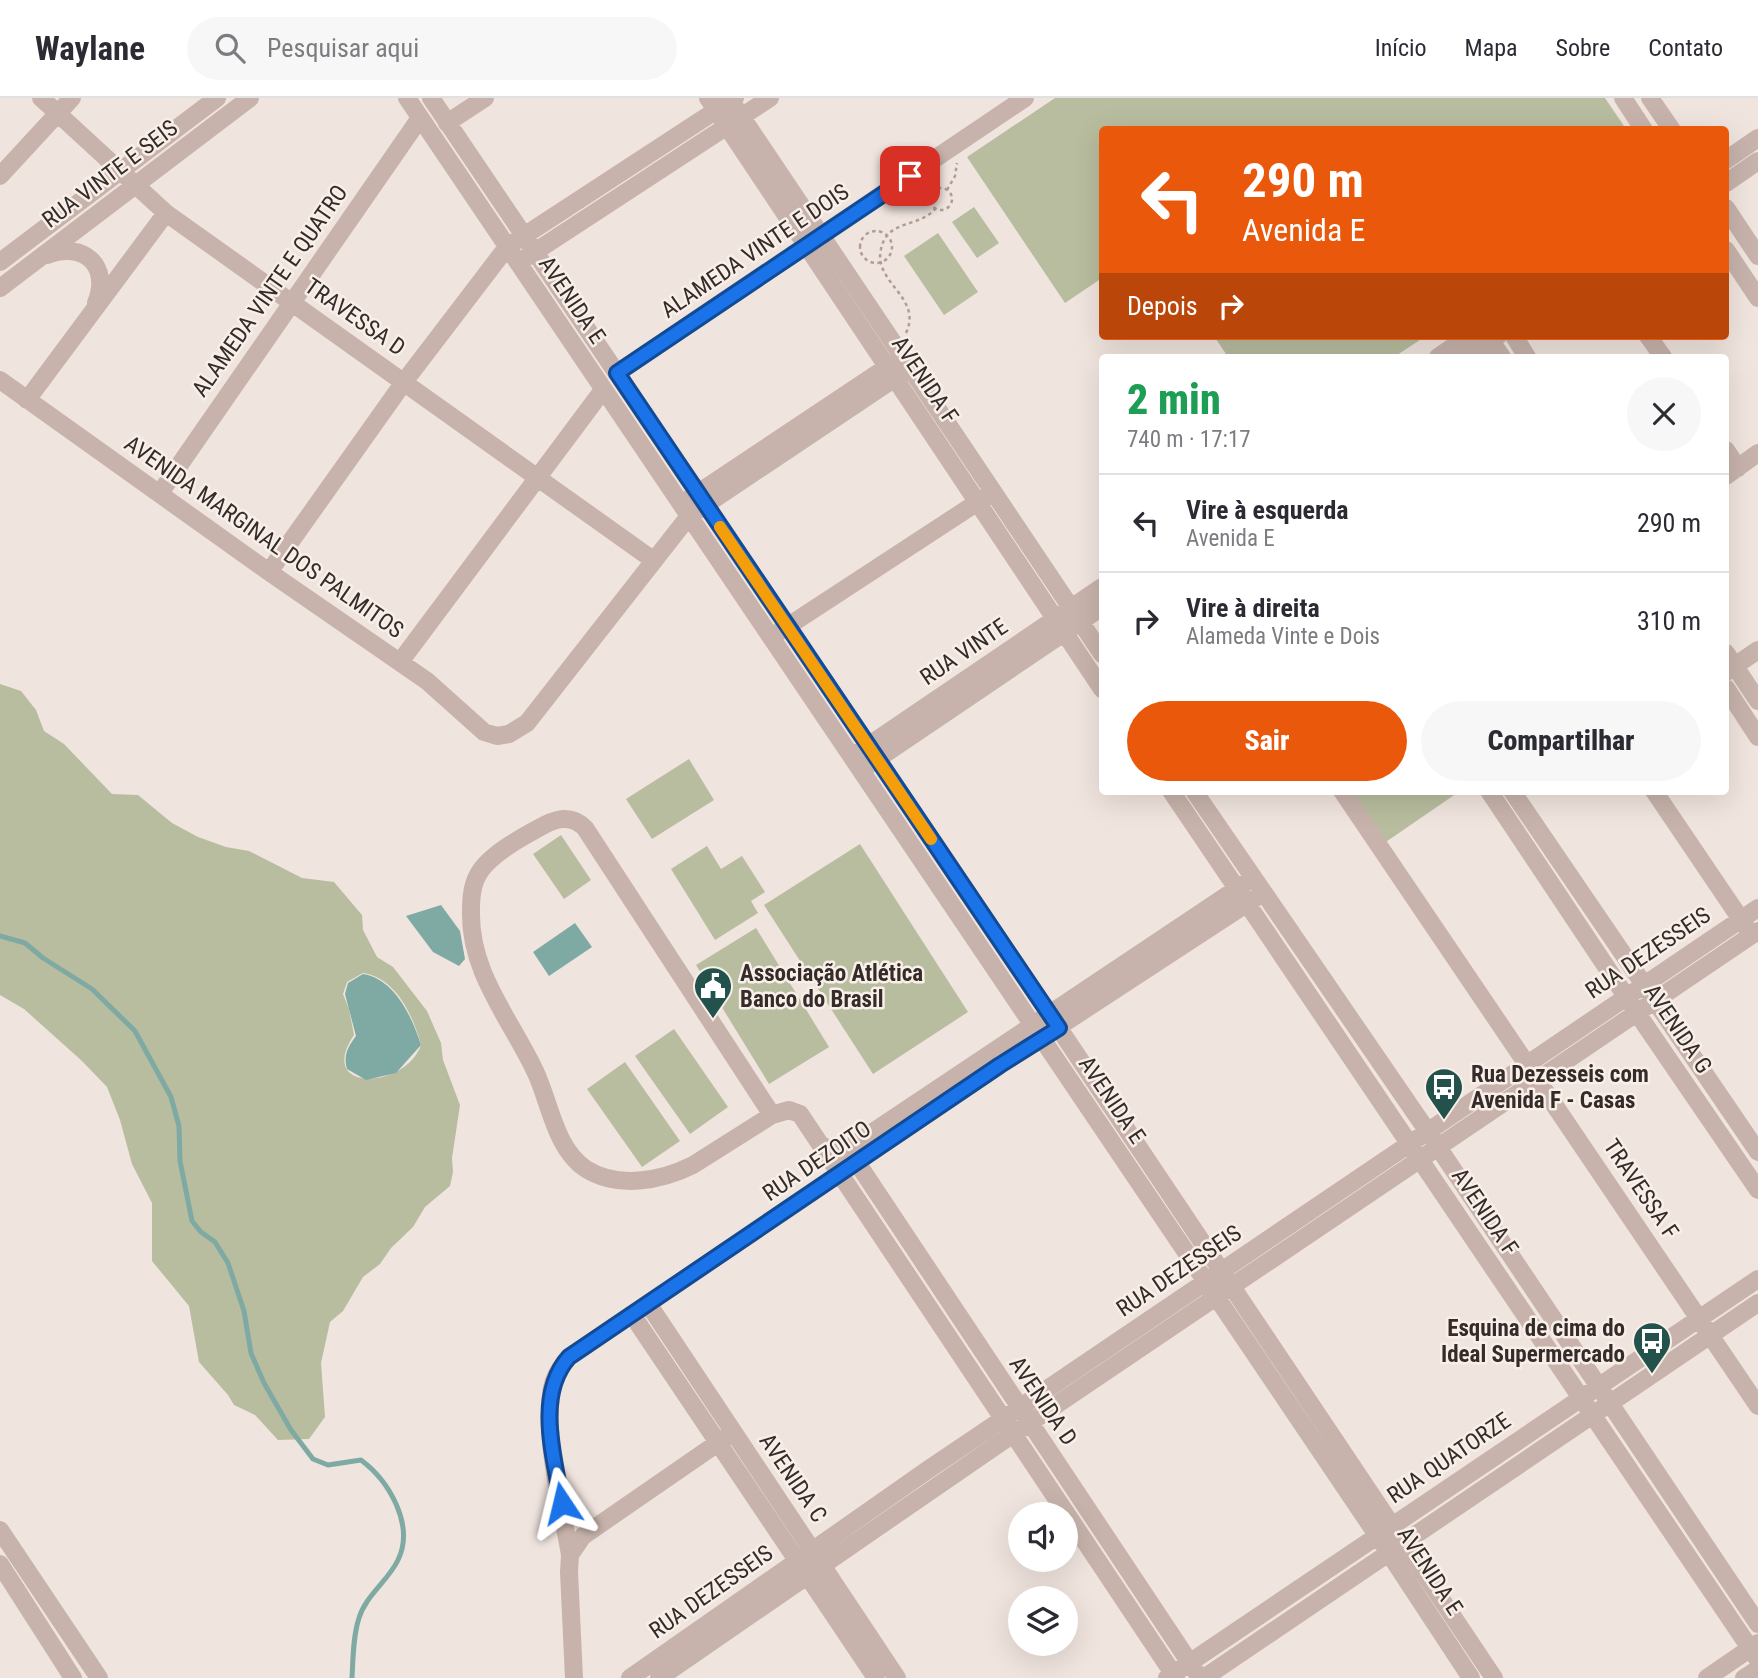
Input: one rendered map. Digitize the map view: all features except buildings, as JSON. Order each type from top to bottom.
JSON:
[{"type":"street","name":"TRAVESSA D","points":[[41,98],[166,213],[653,560]]},
{"type":"street","points":[[0,177],[72,98]]},
{"type":"street","name":"RUA VINTE E SEIS","points":[[0,262],[217,98]]},
{"type":"street","name":"RUA VINTE E SEIS","points":[[0,288],[250,98]]},
{"type":"street","name":"AVENIDA E","points":[[407,98],[1211,1290],[1385,1530],[1404,1542],[1494,1678]]},
{"type":"street","name":"AVENIDA E","points":[[431,98],[1227,1280],[1385,1530],[1389,1553],[1471,1678]]},
{"type":"street","points":[[447,123],[485,98]]},
{"type":"street","points":[[518,263],[770,98]]},
{"type":"street","name":"ALAMEDA VINTE E DOIS","points":[[617,373],[1026,98]]},
{"type":"street","points":[[1623,98],[1641,126]]},
{"type":"street","points":[[1650,98],[1669,126]]},
{"type":"street","points":[[269,572],[404,382],[507,247],[724,101]]},
{"type":"street","name":"AVENIDA F","points":[[724,101],[742,117],[821,236],[898,363],[977,502],[1099,684]]},
{"type":"street","name":"AVENIDA F","points":[[724,101],[726,127],[806,247],[898,363],[993,492],[1099,650]]},
{"type":"street","name":"ALAMEDA VINTE E QUATRO","points":[[160,493],[420,118]]},
{"type":"street","points":[[1729,158],[1758,138]]},
{"type":"street","points":[[1729,181],[1758,161]]},
{"type":"street","points":[[1729,212],[1758,256]]},
{"type":"street","points":[[27,400],[166,213]]},
{"type":"street","points":[[21,272],[55,252],[67,249],[82,253],[93,261],[99,275],[100,292],[92,312]]},
{"type":"street","points":[[1729,254],[1758,298]]},
{"type":"street","points":[[1442,354],[1463,340]]},
{"type":"street","points":[[1471,354],[1492,340]]},
{"type":"street","points":[[653,560],[685,510],[898,363]]},
{"type":"street","name":"AVENIDA MARGINAL DOS PALMITOS","points":[[0,380],[439,690],[484,732],[497,736],[515,732],[527,723],[653,560]]},
{"type":"street","points":[[400,662],[603,390]]},
{"type":"street","points":[[1732,472],[1758,453]]},
{"type":"street","points":[[771,637],[993,492]]},
{"type":"street","name":"RUA VINTE","points":[[857,763],[1076,615],[1099,590]]},
{"type":"street","name":"RUA VINTE","points":[[1076,615],[1099,608]]},
{"type":"street","points":[[1758,650],[1729,664],[1758,701]]},
{"type":"street","points":[[1729,693],[1758,737]]},
{"type":"street","name":"AVENIDA F","points":[[1197,795],[1428,1132],[1758,1624]]},
{"type":"street","name":"TRAVESSA F","points":[[1345,795],[1758,1406]]},
{"type":"street","name":"AVENIDA G","points":[[1492,795],[1758,1190]]},
{"type":"street","name":"AVENIDA G","points":[[1515,795],[1758,1153]]},
{"type":"street","points":[[1657,795],[1741,919],[1755,933]]},
{"type":"street","name":"AVENIDA F","points":[[1175,798],[1592,1416],[1755,1651]]},
{"type":"street","points":[[562,818],[579,822],[772,1115],[693,1165],[651,1180],[618,1179],[594,1173],[579,1164],[560,1136],[534,1069],[482,973],[473,936],[471,893],[484,866],[501,852],[552,822],[562,818]]},
{"type":"street","name":"RUA DEZOITO","points":[[574,1678],[570,1555],[550,1414],[554,1381],[561,1366],[569,1357],[634,1316],[836,1167],[1258,885]]},
{"type":"street","name":"RUA DEZESSEIS","points":[[1227,1280],[1428,1132],[1758,908]]},
{"type":"street","name":"RUA DEZESSEIS","points":[[630,1678],[818,1558],[1211,1290],[1420,1160],[1755,933]]},
{"type":"street","points":[[1691,1093],[1708,1079]]},
{"type":"street","name":"AVENIDA D","points":[[772,1115],[789,1110],[797,1113],[820,1144],[1172,1677]]},
{"type":"street","points":[[820,1144],[852,1156]]},
{"type":"street","name":"AVENIDA D","points":[[852,1156],[1202,1678]]},
{"type":"street","name":"RUA QUATORZE","points":[[1172,1677],[1190,1662],[1758,1279]]},
{"type":"street","name":"RUA QUATORZE","points":[[1202,1678],[1758,1303]]},
{"type":"street","name":"AVENIDA C","points":[[649,1305],[897,1678]]},
{"type":"street","name":"AVENIDA C","points":[[634,1316],[876,1678]]},
{"type":"street","points":[[570,1555],[583,1536],[733,1433]]},
{"type":"street","points":[[0,1530],[85,1676]]},
{"type":"street","points":[[0,1564],[85,1676]]},
{"type":"street","name":"RUA DEZESSEIS","points":[[659,1678],[803,1568]]},
{"type":"street","points":[[1707,1678],[1755,1651]]},
{"type":"street","points":[[1744,1678],[1758,1669]]},
{"type":"path","points":[[947,190],[956,171],[954,146]]},
{"type":"path","points":[[940,188],[947,190],[953,197],[951,205],[944,211],[935,209],[930,202],[931,194],[940,188]]},
{"type":"path","points":[[898,363],[908,329],[908,316],[905,301],[883,273],[880,262],[881,248],[887,235],[901,225],[922,220],[935,209]]},
{"type":"path","points":[[878,231],[887,235],[891,241],[888,257],[880,262],[871,262],[864,258],[860,251],[860,242],[865,234],[878,231]]},
{"type":"green space","points":[[1055,98],[1605,98],[1624,126],[1099,126],[1099,280],[1065,303],[967,157]]},
{"type":"green space","points":[[974,207],[999,243],[977,258],[952,222]]},
{"type":"green space","points":[[938,233],[978,292],[944,315],[904,256]]},
{"type":"green space","points":[[1217,340],[1420,340],[1399,354],[1226,354]]},
{"type":"green space","points":[[0,684],[21,691],[36,710],[44,731],[64,744],[112,794],[138,795],[172,823],[198,837],[226,847],[249,851],[302,878],[334,882],[362,915],[363,930],[377,957],[393,967],[427,1011],[441,1043],[443,1060],[460,1105],[450,1186],[425,1207],[413,1227],[391,1248],[380,1264],[363,1277],[343,1311],[330,1322],[321,1363],[325,1417],[309,1439],[278,1440],[255,1415],[234,1405],[199,1362],[189,1306],[152,1261],[152,1203],[132,1164],[120,1120],[107,1087],[24,1009],[0,995]],"holes":[[[363,973],[375,976],[394,990],[408,1010],[421,1045],[412,1060],[398,1071],[367,1079],[354,1076],[346,1067],[345,1054],[354,1035],[343,994],[347,982]]]},
{"type":"green space","points":[[689,759],[714,800],[652,839],[626,799]]},
{"type":"green space","points":[[1346,795],[1454,795],[1380,846]]},
{"type":"green space","points":[[561,835],[591,880],[564,899],[533,854]]},
{"type":"green space","points":[[860,844],[968,1012],[873,1074],[764,905]]},
{"type":"green space","points":[[707,846],[721,869],[742,856],[765,892],[751,901],[758,913],[715,940],[671,869]]},
{"type":"green space","points":[[756,928],[829,1047],[769,1084],[696,965]]},
{"type":"green space","points":[[674,1029],[728,1107],[690,1134],[635,1056]]},
{"type":"green space","points":[[625,1062],[680,1141],[642,1167],[587,1089]]},
{"type":"water","points":[[441,905],[460,931],[465,959],[459,966],[433,952],[406,916]]},
{"type":"water","points":[[575,923],[592,947],[549,976],[533,952]]},
{"type":"water","points":[[363,974],[374,977],[393,991],[413,1023],[421,1045],[396,1073],[366,1080],[347,1069],[346,1059],[356,1036],[345,994],[348,983]]},
{"type":"waterway","points":[[0,936],[25,943],[43,958],[92,989],[135,1031],[171,1097],[179,1126],[180,1161],[192,1221],[215,1242],[228,1263],[244,1311],[251,1353],[264,1383],[291,1430],[313,1459],[328,1465],[361,1460],[381,1480],[396,1505],[401,1519],[402,1547],[394,1568],[362,1610],[354,1640],[352,1678]]},
{"type":"slow traffic","points":[[720,527],[931,839]]},
{"type":"place","name":"Associação Atlética Banco do Brasil","points":[[713,1020]]},
{"type":"place","name":"Rua Dezesseis com Avenida F - Casas","points":[[1444,1121]]},
{"type":"place","name":"Esquina de cima do Ideal Supermercado","points":[[1652,1375]]},
{"type":"route","points":[[562,1503],[550,1414],[554,1381],[569,1357],[634,1316],[1000,1065],[1059,1028],[617,373],[910,176]]}]
